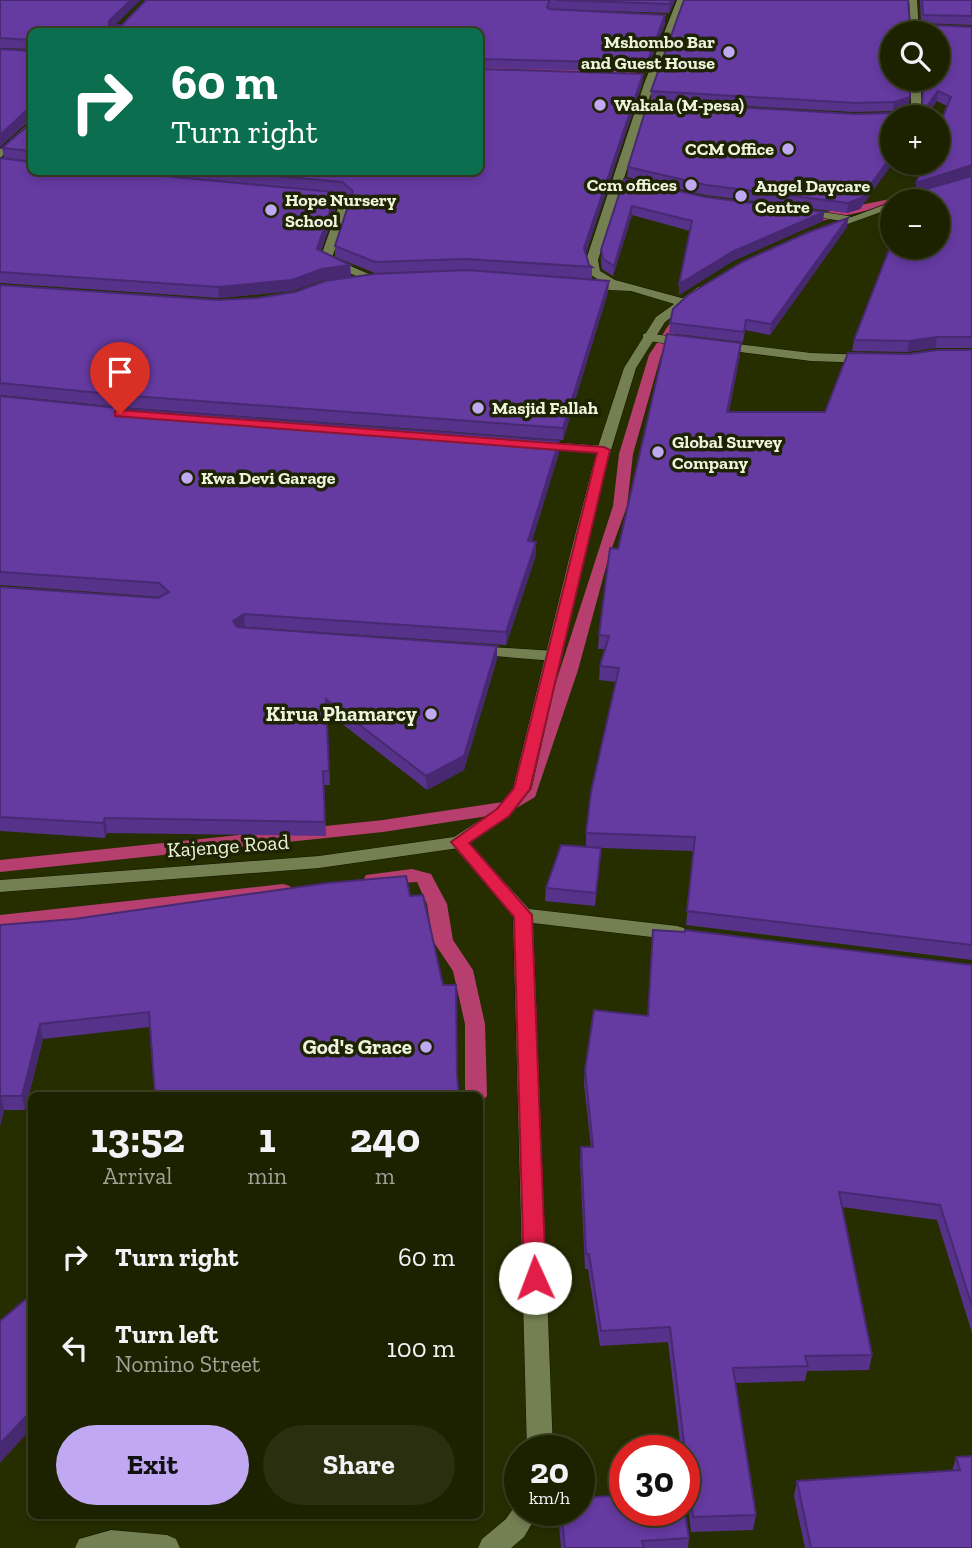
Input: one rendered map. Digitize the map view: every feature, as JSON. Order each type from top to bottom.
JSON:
[{"type":"street","points":[[681,0],[651,78],[645,106],[592,260],[595,273],[611,282],[681,302]]},
{"type":"street","points":[[913,0],[914,21]]},
{"type":"street","points":[[659,18],[673,19]]},
{"type":"street","points":[[638,78],[651,78]]},
{"type":"street","points":[[0,155],[28,127]]},
{"type":"street","points":[[618,181],[630,184]]},
{"type":"street","points":[[945,189],[972,181]]},
{"type":"street","points":[[301,194],[337,197],[346,201],[326,259],[374,280]]},
{"type":"street","points":[[810,236],[880,209]]},
{"type":"street","points":[[785,210],[848,219]]},
{"type":"street","points":[[349,284],[387,279]]},
{"type":"street","points":[[539,1435],[523,915],[459,842],[503,813],[522,789],[578,551],[604,450],[630,368],[660,320],[681,302],[712,282]]},
{"type":"street","points":[[578,284],[633,288]]},
{"type":"street","points":[[647,337],[811,357],[885,359]]},
{"type":"street","points":[[519,444],[604,450]]},
{"type":"street","points":[[461,650],[555,656]]},
{"type":"street","name":"Kajenge Road","points":[[0,886],[319,862],[459,842]]},
{"type":"street","points":[[523,915],[700,936]]},
{"type":"street","points":[[491,1548],[515,1526]]},
{"type":"street","points":[[88,1548],[111,1543],[167,1548]]},
{"type":"building","points":[[0,0],[131,0],[109,21],[109,25],[122,25],[146,0],[550,0],[547,7],[549,9],[665,15],[647,63],[483,59],[483,28],[28,28],[28,40],[0,38]]},
{"type":"building","points":[[555,0],[671,0],[670,4]]},
{"type":"building","points":[[684,0],[908,0],[910,21],[880,21],[880,91],[910,91],[910,97],[894,102],[855,103],[651,91]]},
{"type":"building","points":[[922,0],[972,0],[972,16],[923,15]]},
{"type":"building","points":[[950,26],[972,27],[972,165],[950,172],[950,105],[948,105],[951,97],[938,91],[950,91]]},
{"type":"building","points":[[0,49],[28,51],[28,109],[0,135]]},
{"type":"building","points":[[483,69],[643,74],[584,248],[592,267],[467,259],[375,262],[335,246],[353,191],[342,182],[264,175],[483,175]]},
{"type":"building","points":[[923,91],[938,91],[928,105],[922,105]]},
{"type":"building","points":[[648,102],[880,113],[880,172],[861,198],[848,203],[706,185],[628,167]]},
{"type":"building","points":[[28,125],[28,151],[2,148]]},
{"type":"building","points":[[0,158],[28,162],[28,175],[152,175],[334,192],[336,193],[317,249],[350,265],[322,269],[292,280],[218,287],[0,272]]},
{"type":"building","points":[[919,175],[941,175],[916,183]]},
{"type":"building","points":[[972,176],[972,337],[937,337],[909,341],[854,340],[885,259],[950,259],[950,189],[926,189]]},
{"type":"building","points":[[624,179],[705,197],[824,212],[734,251],[679,284],[692,221],[632,206],[614,266],[603,259],[601,250]]},
{"type":"building","points":[[848,218],[771,324],[746,320],[744,332],[670,323],[673,309],[688,295],[744,261]]},
{"type":"building","points":[[467,270],[609,281],[563,428],[119,395],[0,383],[0,285],[218,300],[295,292],[325,281],[374,274]]},
{"type":"building","points":[[667,334],[741,343],[727,412],[825,412],[848,353],[909,354],[937,350],[972,350],[972,945],[687,911],[695,837],[586,833],[591,792],[619,668],[600,666],[609,636],[599,635],[610,548],[618,549]]},
{"type":"building","points":[[0,396],[118,408],[559,441],[528,541],[536,542],[506,632],[244,614],[233,621],[237,627],[497,646],[464,756],[426,776],[326,699],[329,771],[323,771],[325,822],[105,818],[103,823],[0,817],[0,587],[158,598],[169,592],[159,583],[0,572]]},
{"type":"building","points":[[561,845],[601,848],[596,893],[546,888]]},
{"type":"building","points":[[406,876],[410,896],[423,895],[443,985],[456,985],[459,1092],[155,1092],[149,1012],[40,1024],[22,1096],[1,1096],[0,1099],[0,925],[74,919],[327,883]]},
{"type":"building","points":[[653,930],[685,930],[972,965],[972,1306],[940,1205],[839,1192],[872,1355],[805,1356],[808,1366],[733,1368],[756,1515],[700,1517],[700,1435],[683,1435],[670,1327],[601,1331],[589,1254],[586,1254],[581,1147],[593,1147],[585,1070],[594,1010],[648,1016]]},
{"type":"building","points":[[28,1297],[28,1414],[0,1444],[0,1321]]},
{"type":"building","points":[[972,1456],[972,1548],[811,1548],[797,1481],[960,1470],[956,1457]]},
{"type":"building","points":[[609,1496],[609,1526],[687,1526],[689,1538],[642,1541],[644,1548],[565,1548],[563,1526],[595,1526],[595,1497]]},
{"type":"waterway","points":[[483,68],[622,72],[632,71],[641,58]]},
{"type":"waterway","points":[[935,189],[972,178]]},
{"type":"waterway","points":[[808,221],[880,204]]},
{"type":"waterway","points":[[0,866],[383,826],[508,807],[529,793],[620,506],[626,454],[655,355],[676,323]]},
{"type":"waterway","points":[[373,879],[412,875],[424,878],[437,904],[443,941],[463,970],[475,1024],[476,1092]]},
{"type":"waterway","points":[[0,922],[283,890]]},
{"type":"place","name":"Mshombo Bar and Guest House","points":[[729,52]]},
{"type":"place","name":"Wakala (M-pesa)","points":[[600,105]]},
{"type":"place","name":"CCM Office","points":[[788,149]]},
{"type":"place","name":"Ccm offices","points":[[691,185]]},
{"type":"place","name":"Angel Daycare Centre","points":[[741,196]]},
{"type":"place","name":"Hope Nursery School","points":[[271,210]]},
{"type":"place","name":"Masjid Fallah","points":[[478,408]]},
{"type":"place","name":"Global Survey Company","points":[[658,452]]},
{"type":"place","name":"Kwa Devi Garage","points":[[187,478]]},
{"type":"place","name":"Kirua Phamarcy","points":[[431,714]]},
{"type":"place","name":"God's Grace","points":[[426,1047]]},
{"type":"route","points":[[120,414],[604,450],[522,789],[503,813],[459,842],[523,915],[535,1278]]}]
